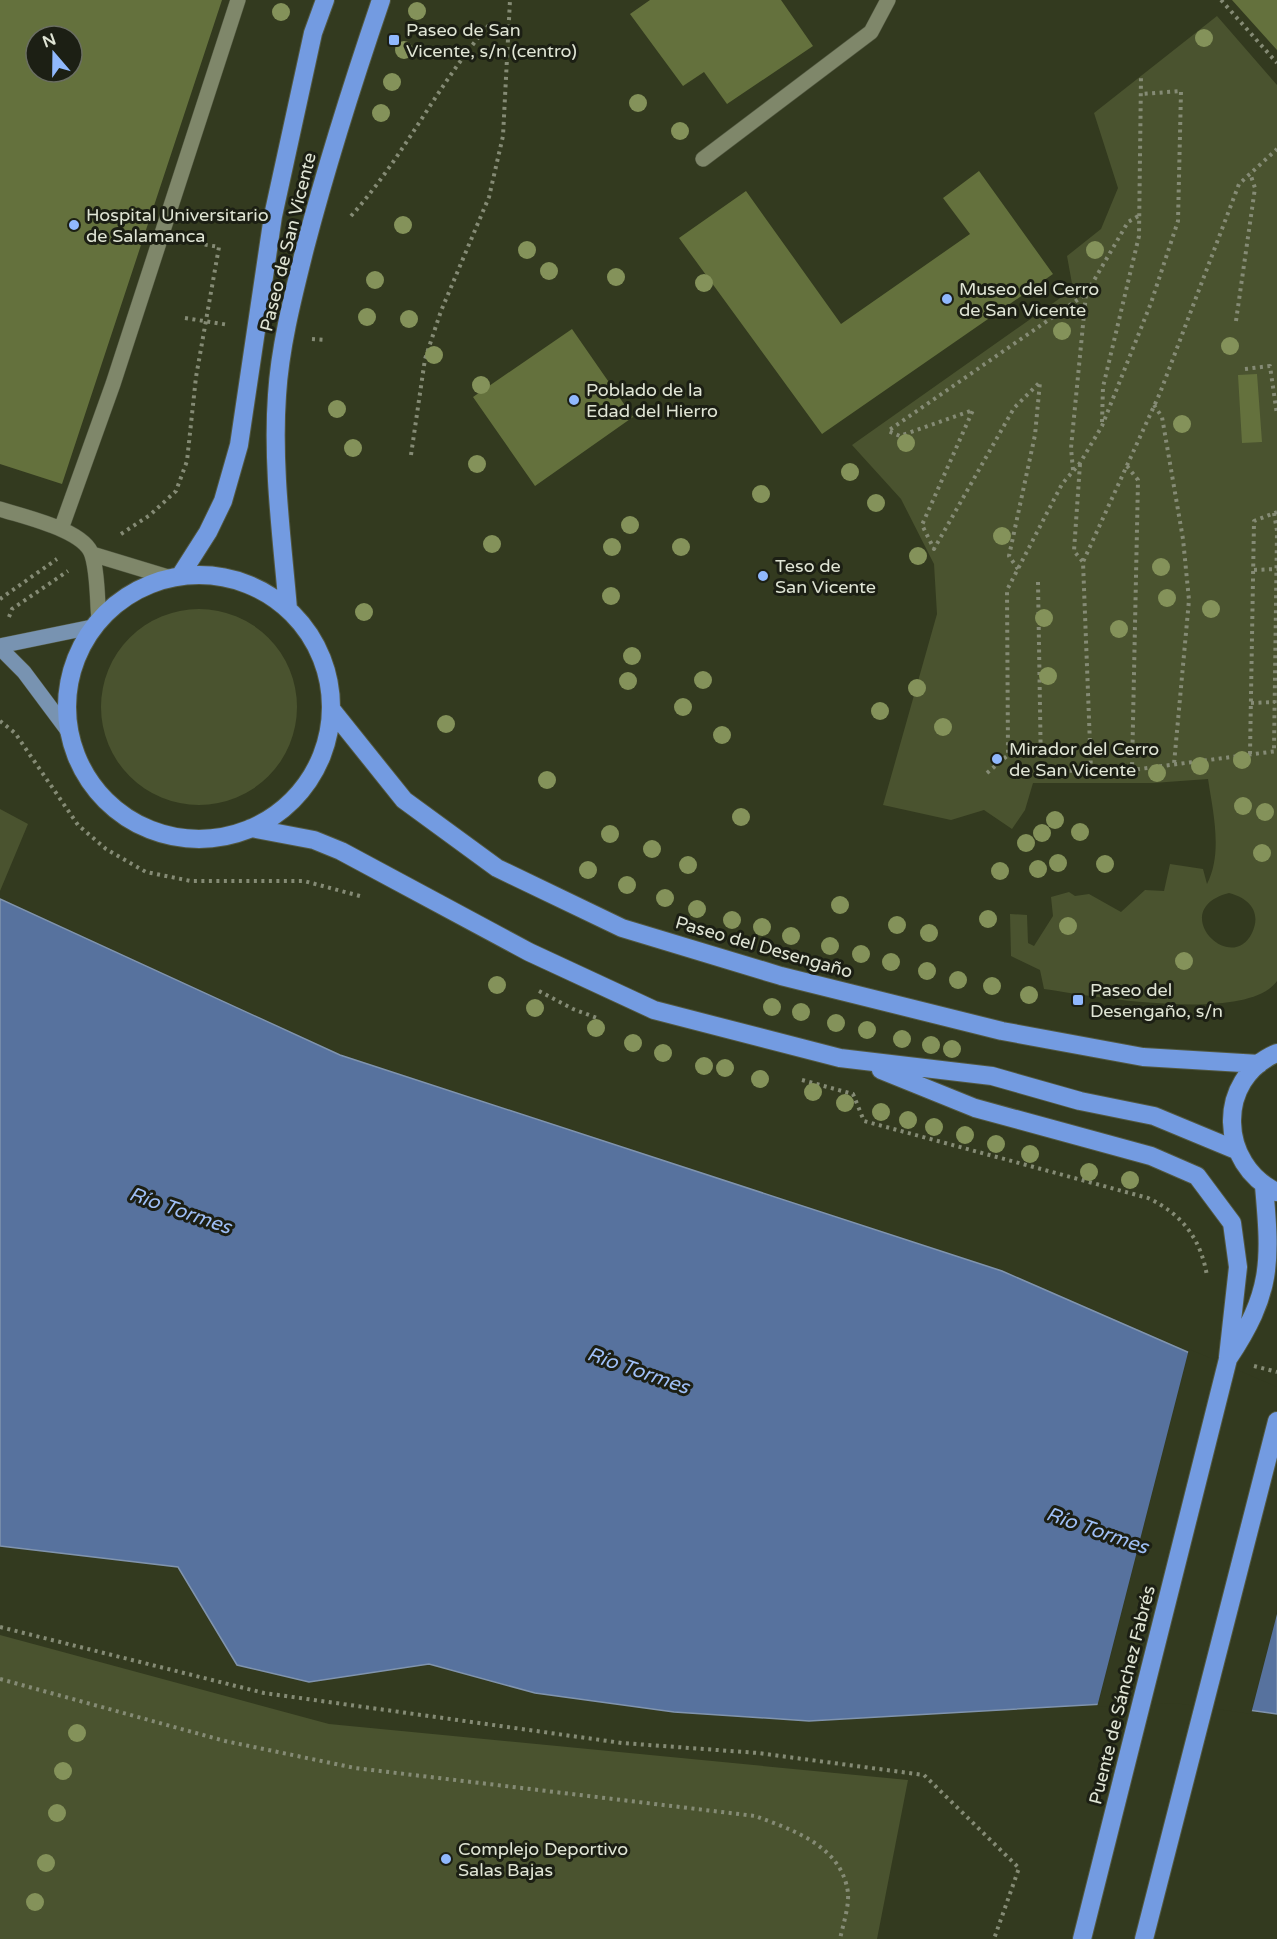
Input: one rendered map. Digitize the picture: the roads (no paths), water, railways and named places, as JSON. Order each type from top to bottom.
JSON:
[{"type":"highway","name":"Paseo de San Vicente","points":[[176,577],[208,532],[220,509],[239,445],[273,216],[313,33],[325,0]]},
{"type":"highway","name":"Paseo de San Vicente","points":[[288,609],[277,487],[278,389],[291,302],[342,115],[381,0]]},
{"type":"highway","points":[[218,576],[237,580],[255,588],[288,609],[312,638],[321,654],[330,691],[331,709],[324,752],[303,789],[288,805],[251,828],[216,838],[179,838],[143,827],[112,807],[87,780],[73,750],[68,731],[67,690],[76,657],[95,624],[129,595],[149,585],[176,577],[218,576]]},
{"type":"highway","name":"Paseo del Desengaño","points":[[331,709],[404,800],[476,854],[517,879],[622,927],[781,976],[1002,1031],[1143,1057],[1259,1064]]},
{"type":"highway","points":[[251,828],[314,840],[341,851],[529,952],[654,1010],[863,1062],[992,1076],[1080,1101],[1154,1116],[1236,1150]]},
{"type":"highway","points":[[1270,1189],[1247,1170],[1236,1150],[1231,1126],[1233,1103],[1244,1082],[1259,1064],[1277,1053]]},
{"type":"highway","points":[[863,1062],[975,1108],[1151,1156],[1197,1176],[1232,1223],[1238,1267],[1238,1329]]},
{"type":"highway","name":"Puente de Sánchez Fabrés","points":[[1083,1939],[1228,1359],[1238,1329],[1266,1281],[1270,1189]]},
{"type":"highway","points":[[1144,1939],[1277,1421]]},
{"type":"main road","points":[[0,647],[95,624]]},
{"type":"main road","points":[[0,647],[24,672],[68,731]]},
{"type":"street","points":[[61,529],[113,384],[238,0]]},
{"type":"street","points":[[704,159],[871,32],[888,0]]},
{"type":"street","points":[[0,509],[61,529],[82,540],[92,554],[95,624]]},
{"type":"street","points":[[92,554],[176,577]]},
{"type":"water","name":"Río Tormes","points":[[0,899],[340,1055],[1002,1271],[1277,1391],[1277,1714],[1175,1700],[809,1721],[674,1712],[535,1693],[429,1664],[309,1682],[237,1665],[178,1567],[0,1546]]},
{"type":"place","name":"Paseo de San Vicente, s/n (centro)","points":[[394,40]]},
{"type":"place","name":"Hospital Universitario de Salamanca","points":[[74,225]]},
{"type":"place","name":"Museo del Cerro de San Vicente","points":[[947,299]]},
{"type":"place","name":"Poblado de la Edad del Hierro","points":[[574,400]]},
{"type":"place","name":"Teso de San Vicente","points":[[763,576]]},
{"type":"place","name":"Mirador del Cerro de San Vicente","points":[[997,759]]},
{"type":"place","name":"Paseo del Desengaño, s/n","points":[[1078,1000]]},
{"type":"place","name":"Complejo Deportivo Salas Bajas","points":[[446,1859]]}]
